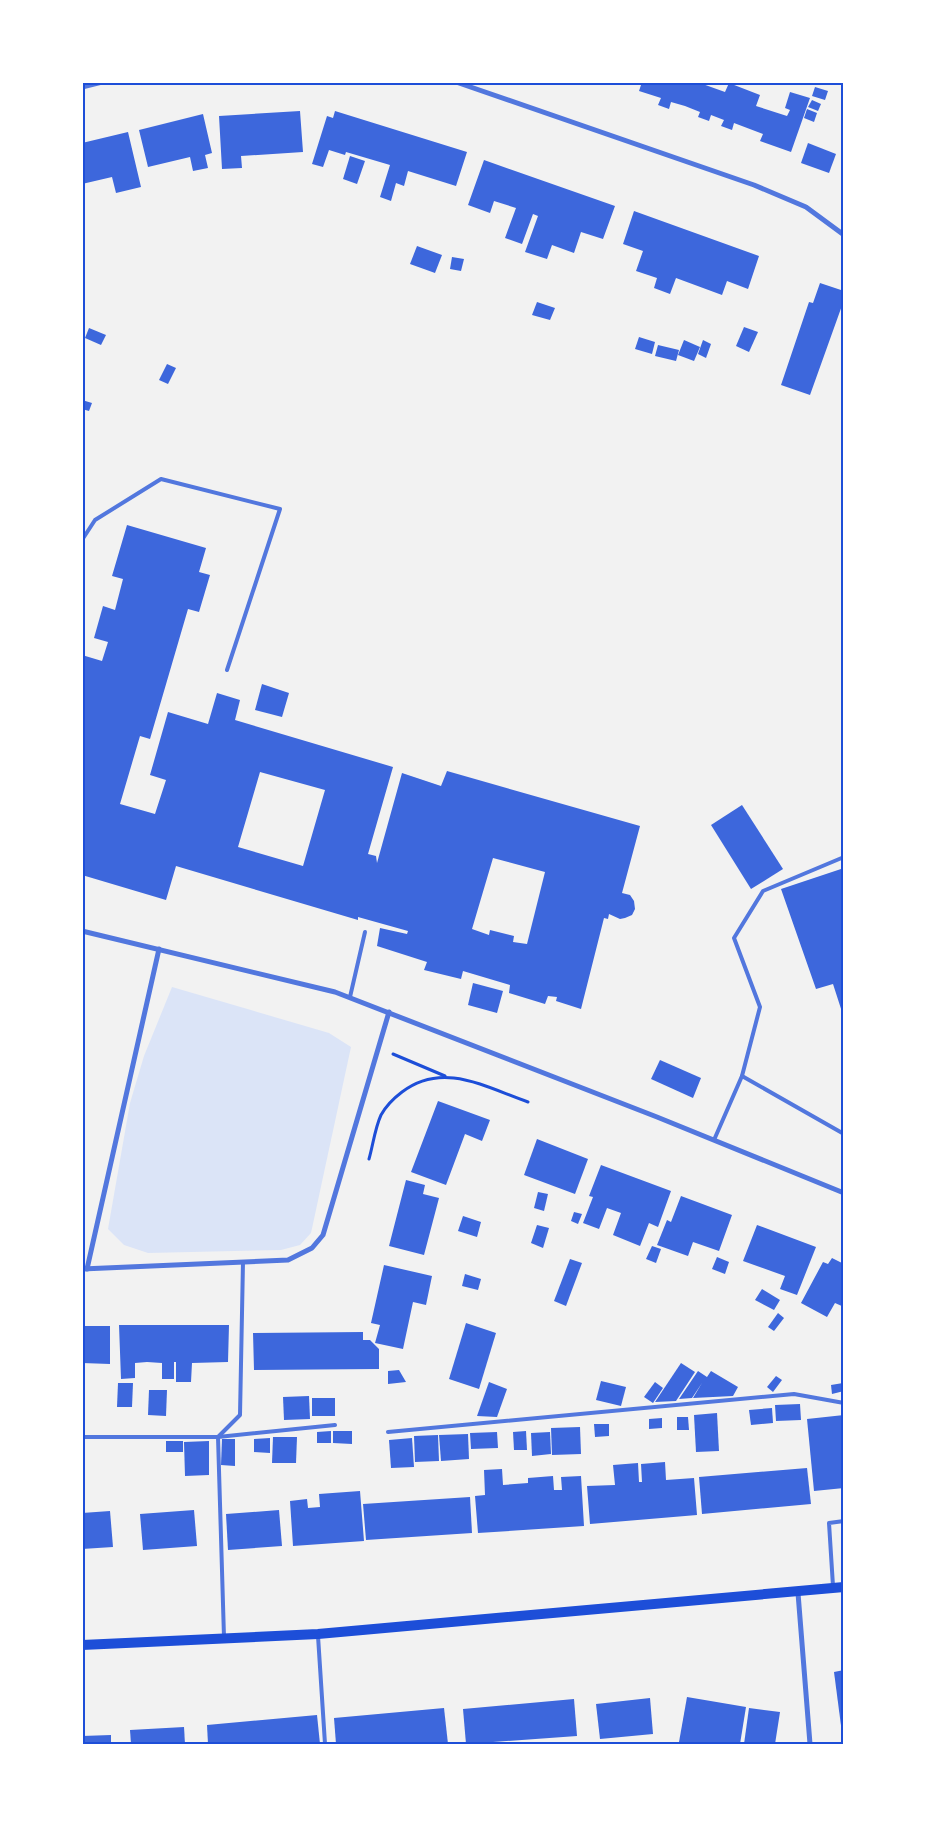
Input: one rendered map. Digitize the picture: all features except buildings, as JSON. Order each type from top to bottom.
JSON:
[{"type":"main road","points":[[82,1645],[318,1634],[570,1610],[798,1593],[838,1588]]},
{"type":"street","points":[[82,87],[102,82]]},
{"type":"street","points":[[456,82],[754,185],[806,207],[844,235]]},
{"type":"street","points":[[82,930],[350,998],[714,1140],[844,1193]]},
{"type":"street","points":[[159,949],[85,1269],[288,1260],[312,1248],[322,1235],[389,1012]]},
{"type":"street","points":[[798,1593],[810,1744]]},
{"type":"lane","points":[[82,540],[94,520],[161,479],[280,509],[228,670]]},
{"type":"lane","points":[[714,1140],[742,1076],[760,1007],[734,938],[763,891],[844,857]]},
{"type":"lane","points":[[350,998],[365,932]]},
{"type":"lane","points":[[742,1076],[844,1134]]},
{"type":"lane","points":[[224,1639],[218,1438],[240,1415],[243,1262]]},
{"type":"lane","points":[[388,1432],[794,1394],[844,1403]]},
{"type":"lane","points":[[82,1436],[218,1438],[335,1425]]},
{"type":"lane","points":[[838,1588],[829,1523],[844,1521]]},
{"type":"lane","points":[[318,1634],[325,1744]]},
{"type":"path","points":[[379,1048],[445,1076]]},
{"type":"path","points":[[369,1159],[382,1114],[394,1098],[413,1084],[427,1078],[454,1077],[528,1102]]},
{"type":"shaded area","points":[[172,987],[329,1033],[351,1047],[311,1233],[300,1245],[281,1250],[148,1253],[124,1245],[108,1229],[130,1103],[144,1056]]}]
